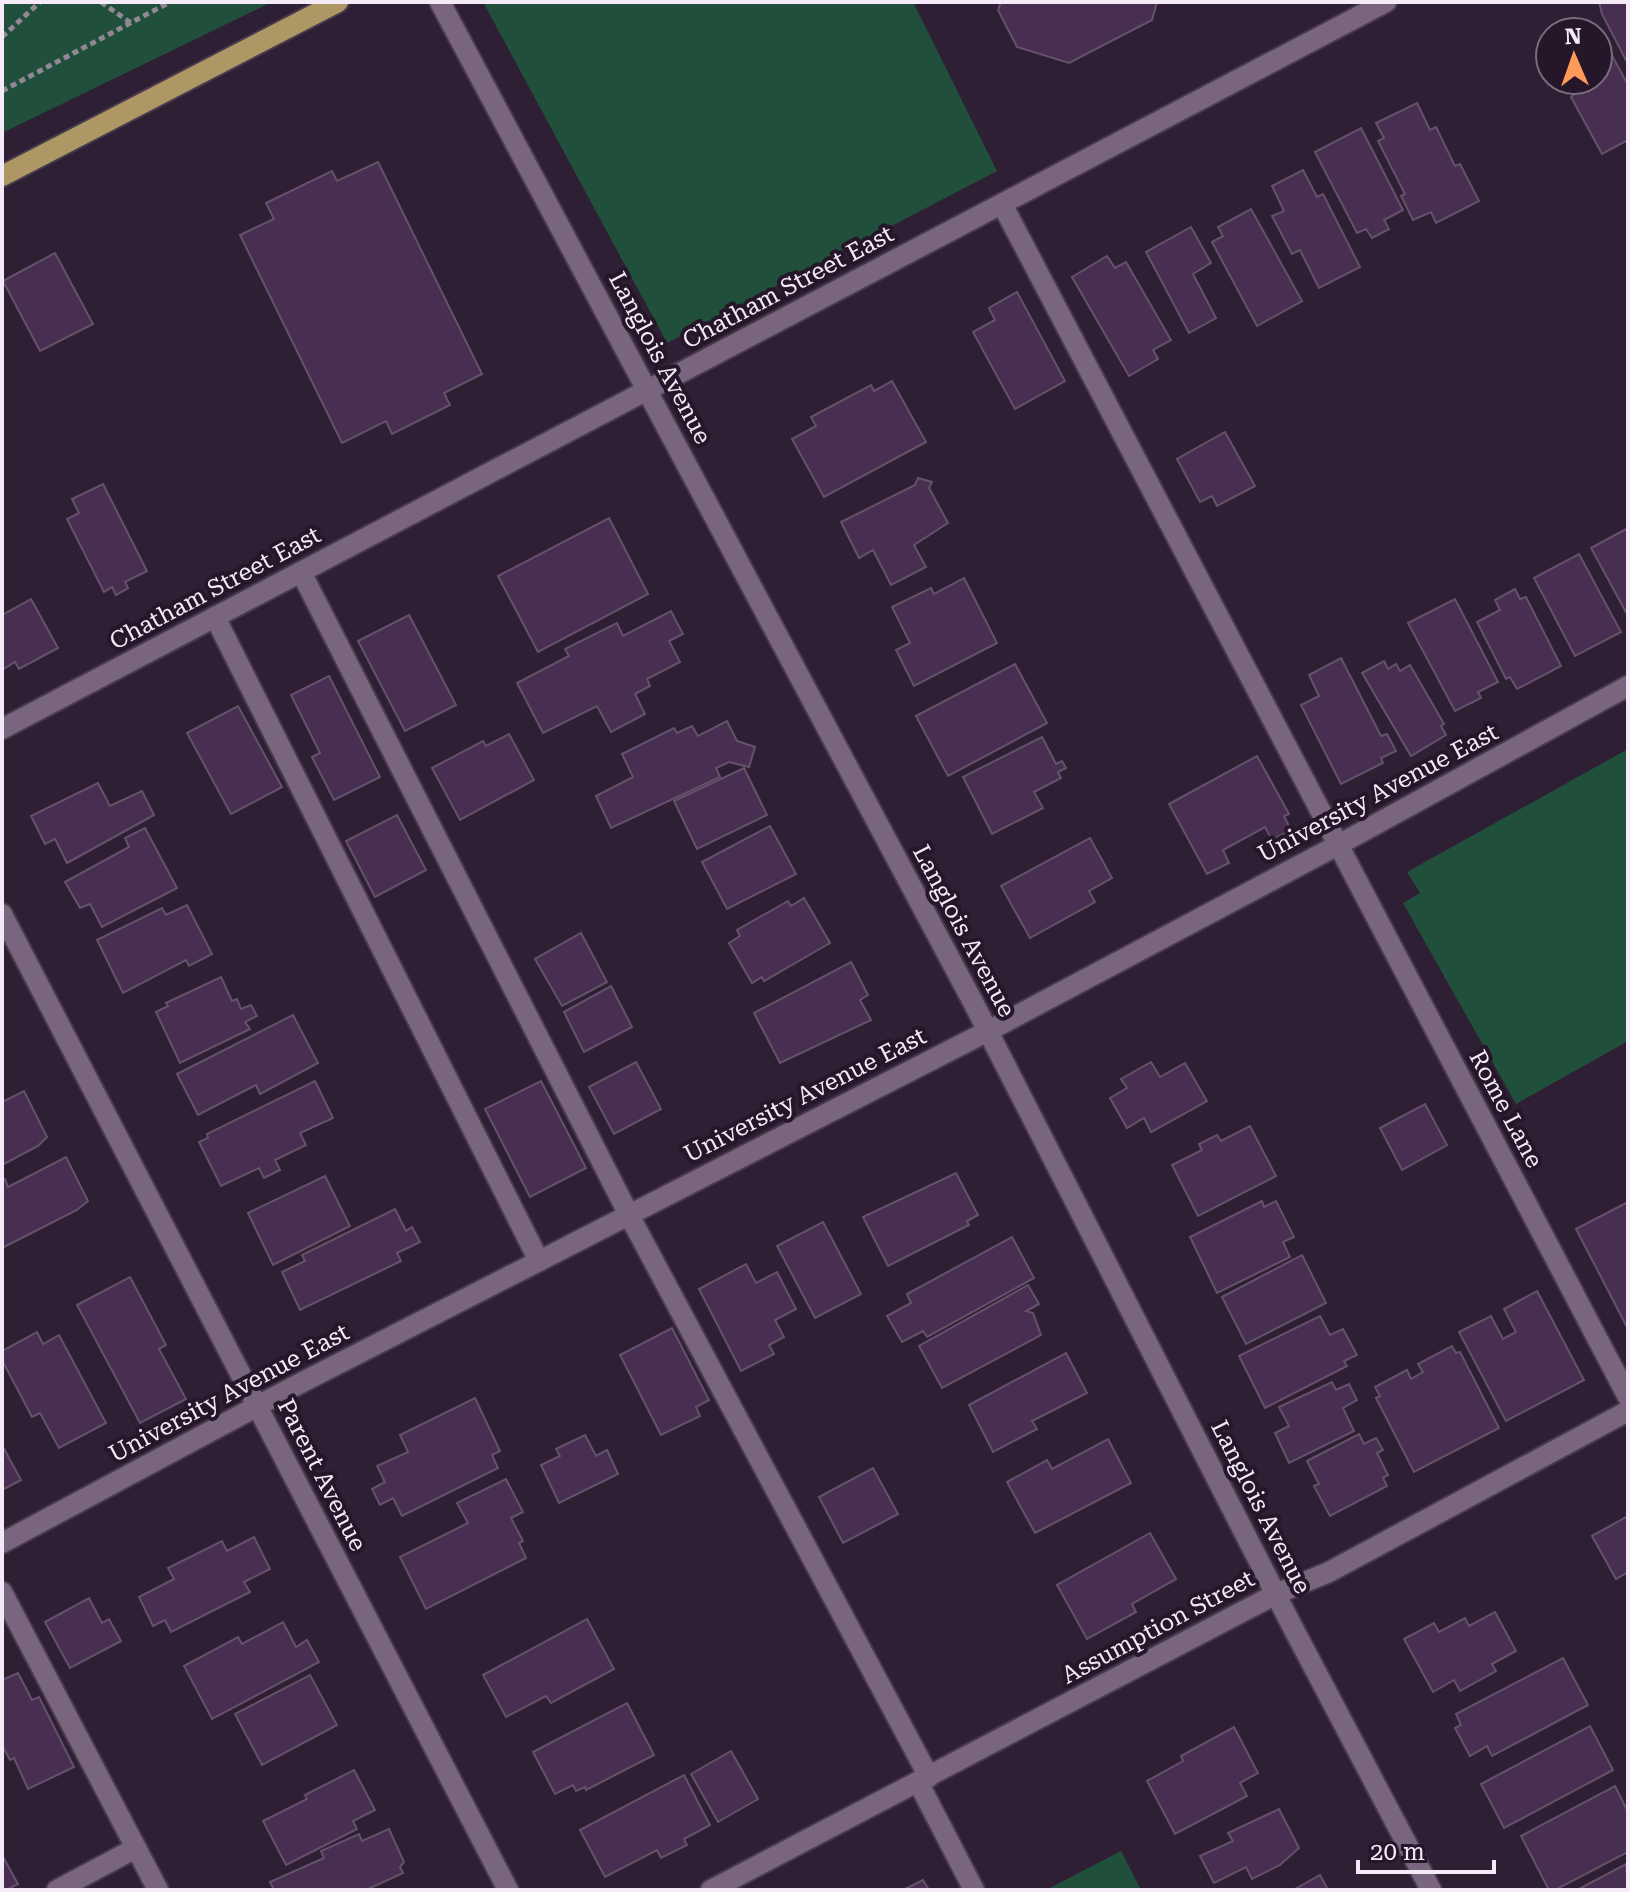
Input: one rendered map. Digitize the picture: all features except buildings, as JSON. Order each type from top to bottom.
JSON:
[{"type":"main road","points":[[2,176],[338,2]]},
{"type":"street","name":"Langlois Avenue","points":[[440,2],[988,1031],[1431,1890]]},
{"type":"street","name":"Chatham Street East","points":[[2,729],[1386,2]]},
{"type":"street","name":"Rome Lane","points":[[1002,204],[1628,1397]]},
{"type":"street","points":[[301,572],[629,1215],[923,1779],[974,1890]]},
{"type":"street","points":[[215,617],[539,1261]]},
{"type":"street","name":"University Avenue East","points":[[2,1543],[257,1407],[988,1031],[1628,686]]},
{"type":"street","name":"Parent Avenue","points":[[2,914],[508,1890]]},
{"type":"street","name":"Assumption Street","points":[[711,1890],[1276,1594],[1329,1572],[1628,1411]]},
{"type":"street","points":[[2,1592],[158,1890]]},
{"type":"street","points":[[57,1890],[136,1848]]},
{"type":"path","points":[[2,37],[40,2]]},
{"type":"path","points":[[101,2],[131,23]]},
{"type":"path","points":[[2,91],[170,2]]},
{"type":"green space","points":[[2,2],[272,2],[2,133]]},
{"type":"green space","points":[[483,2],[913,2],[997,171],[667,343]]},
{"type":"green space","points":[[1628,749],[1628,1041],[1516,1104],[1403,903],[1420,893],[1407,872]]},
{"type":"green space","points":[[1121,1851],[1141,1890],[1046,1890]]}]
